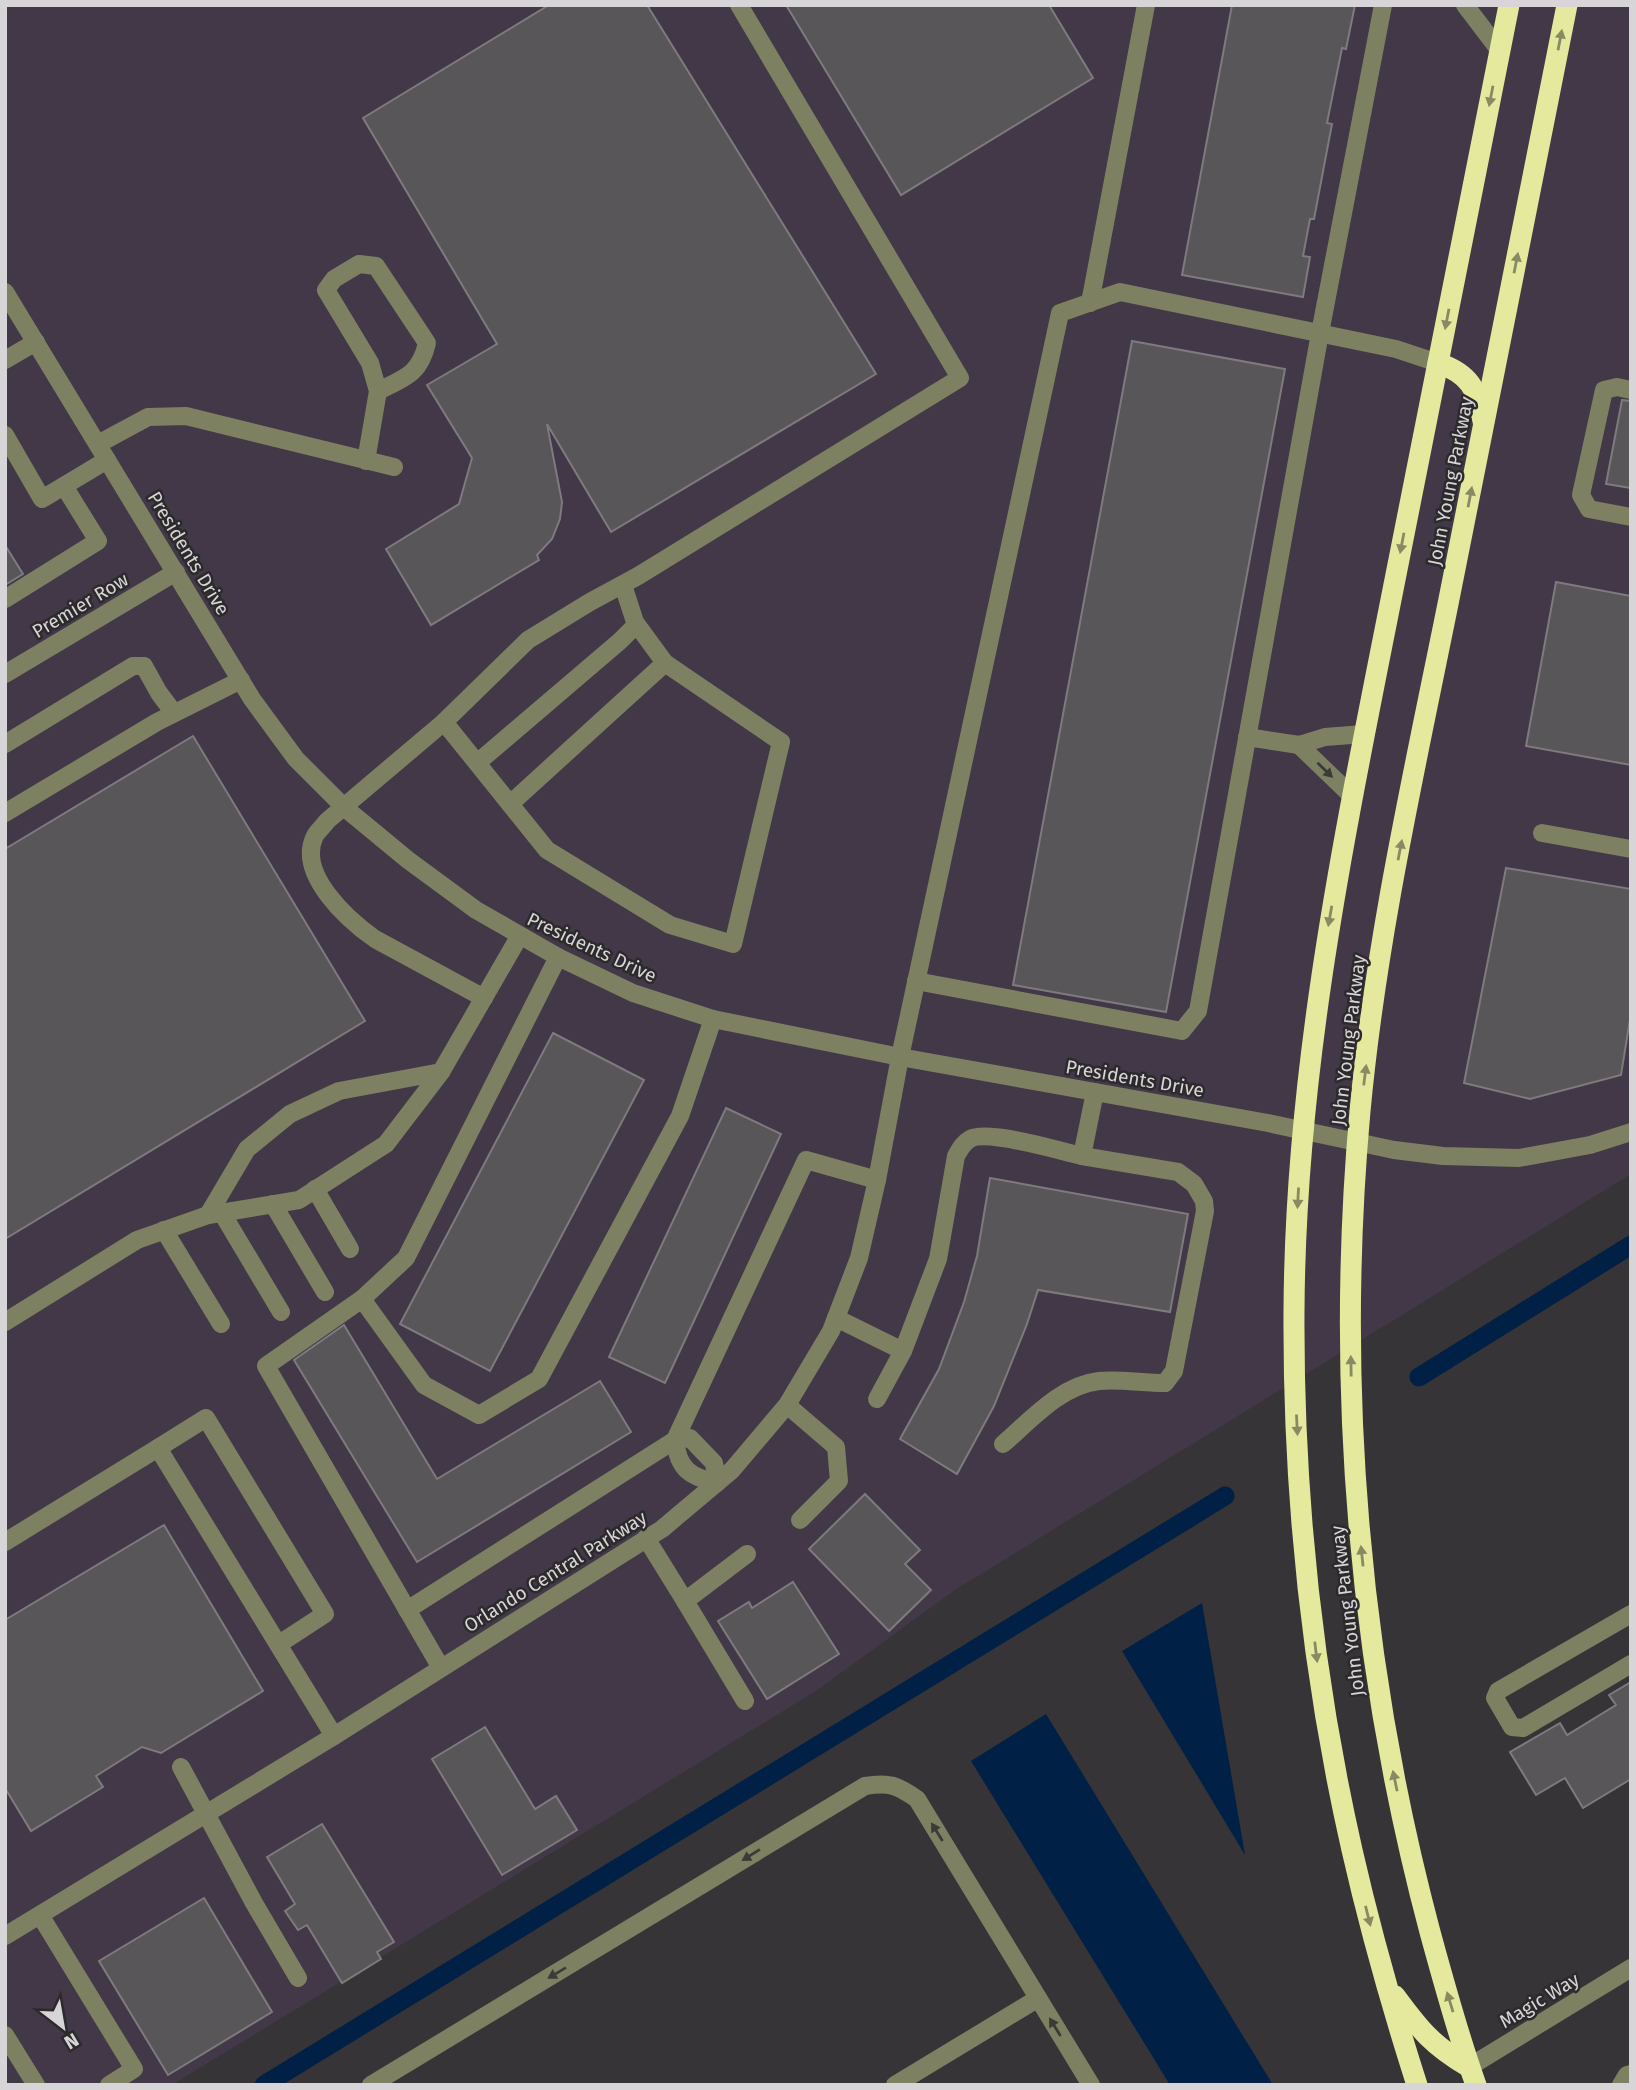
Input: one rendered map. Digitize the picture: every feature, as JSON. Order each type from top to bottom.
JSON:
[{"type":"highway","name":"John Young Parkway","points":[[1417,2085],[1385,1983],[1341,1800],[1322,1691],[1307,1574],[1300,1485],[1294,1312],[1303,1130],[1319,986],[1352,796],[1508,5]]},
{"type":"highway","name":"John Young Parkway","points":[[1473,2076],[1419,1890],[1391,1759],[1371,1629],[1354,1458],[1351,1356],[1353,1239],[1358,1142],[1371,1018],[1385,928],[1567,5]]},
{"type":"highway","points":[[1438,363],[1453,369],[1468,380],[1478,398],[1484,426]]},
{"type":"highway","points":[[1385,1983],[1422,2034],[1473,2076]]},
{"type":"street","points":[[484,998],[361,929],[333,902],[313,870],[310,852],[314,836],[444,722],[528,640],[590,602],[623,586],[960,378],[739,5]]},
{"type":"street","points":[[1090,303],[1146,5]]},
{"type":"street","points":[[916,981],[1182,1031],[1198,1011],[1320,333],[1383,5]]},
{"type":"street","points":[[1465,5],[1500,51]]},
{"type":"street","points":[[366,461],[378,391],[370,363],[326,290],[334,279],[359,264],[376,266],[427,343],[423,358],[411,375],[378,391]]},
{"type":"street","name":"Presidents Drive","points":[[5,292],[241,680],[296,759],[345,808],[418,867],[476,911],[519,937],[633,993],[713,1019],[900,1057],[1358,1142],[1443,1156],[1519,1157],[1590,1145],[1631,1132]]},
{"type":"street","points":[[1090,303],[1120,292],[1396,349],[1438,363]]},
{"type":"street","name":"Orlando Central Parkway","points":[[5,1936],[334,1736],[662,1529],[732,1470],[787,1405],[831,1331],[859,1258],[1060,313],[1090,303]]},
{"type":"street","points":[[5,360],[36,342]]},
{"type":"street","points":[[1631,390],[1617,387],[1604,390],[1581,495],[1589,509],[1631,517]]},
{"type":"street","points":[[98,444],[148,417],[186,416],[394,467]]},
{"type":"street","points":[[5,435],[43,499],[107,460]]},
{"type":"street","points":[[5,599],[98,541],[64,486]]},
{"type":"street","name":"Premier Row","points":[[5,674],[176,572]]},
{"type":"street","points":[[444,722],[547,850],[670,925],[733,944],[781,742],[665,663],[636,625],[623,586]]},
{"type":"street","points":[[477,763],[621,641],[636,625]]},
{"type":"street","points":[[510,804],[665,663]]},
{"type":"street","points":[[5,744],[140,664],[144,666],[174,713]]},
{"type":"street","points":[[5,813],[174,713],[241,680]]},
{"type":"street","points":[[1247,737],[1298,745],[1325,737],[1364,734]]},
{"type":"street","points":[[1298,745],[1352,796]]},
{"type":"street","points":[[1542,833],[1631,849]]},
{"type":"street","points":[[5,1322],[137,1240],[215,1214],[299,1200],[386,1143],[441,1072],[519,937]]},
{"type":"street","points":[[441,1668],[266,1366],[362,1299],[406,1258],[558,957]]},
{"type":"street","points":[[362,1299],[424,1385],[479,1415],[540,1379],[680,1116],[713,1019]]},
{"type":"street","points":[[215,1214],[247,1149],[290,1114],[339,1091],[441,1072]]},
{"type":"street","points":[[1082,1156],[1095,1092]]},
{"type":"street","points":[[877,1399],[903,1351],[938,1259],[956,1156],[961,1146],[969,1139],[988,1135],[1082,1156],[1178,1172],[1194,1184],[1204,1201],[1205,1211],[1174,1371],[1165,1383],[1099,1381],[1082,1385],[1051,1403],[1003,1444]]},
{"type":"street","points":[[675,1440],[806,1160],[877,1180]]},
{"type":"street","points":[[315,1189],[350,1249]]},
{"type":"street","points":[[272,1204],[325,1292]]},
{"type":"street","points":[[215,1214],[281,1312]]},
{"type":"street","points":[[164,1230],[221,1324]]},
{"type":"street","points":[[836,1318],[903,1351]]},
{"type":"street","points":[[787,1405],[836,1447],[839,1481],[800,1520]]},
{"type":"street","points":[[5,1542],[206,1418],[325,1614],[279,1644]]},
{"type":"street","points":[[407,1610],[675,1440],[690,1438],[714,1463],[717,1483]]},
{"type":"street","points":[[158,1448],[334,1736]]},
{"type":"street","points":[[646,1538],[745,1701]]},
{"type":"street","points":[[685,1601],[747,1554]]},
{"type":"street","points":[[1631,1614],[1498,1691],[1494,1698],[1512,1727],[1523,1728],[1631,1664]]},
{"type":"street","points":[[181,1767],[254,1903],[298,1978]]},
{"type":"street","points":[[372,2085],[864,1787],[884,1783],[900,1787],[917,1799],[1091,2085]]},
{"type":"street","points":[[40,1915],[134,2069],[109,2085]]},
{"type":"street","name":"Magic Way","points":[[1473,2076],[1631,1968]]},
{"type":"street","points":[[895,2085],[1037,1999]]},
{"type":"street","points":[[5,2035],[36,2085]]},
{"type":"street","points":[[1620,2085],[1627,2075],[1631,2074]]},
{"type":"shaded area","points":[[5,5],[1631,5],[1631,1174],[955,1590],[816,1691],[172,2085],[5,2085]]},
{"type":"water","points":[[1202,1603],[1245,1855],[1122,1651]]},
{"type":"water","points":[[1046,1714],[1273,2085],[1170,2085],[971,1761]]},
{"type":"building","points":[[549,5],[647,5],[876,374],[611,532],[547,424],[562,502],[560,519],[552,539],[537,555],[539,560],[431,625],[386,549],[459,504],[472,458],[427,385],[497,344],[363,118]]},
{"type":"building","points":[[786,5],[1049,5],[1093,78],[901,195]]},
{"type":"building","points":[[1232,5],[1355,5],[1346,49],[1342,48],[1327,123],[1332,124],[1314,219],[1310,219],[1303,256],[1310,257],[1303,297],[1182,275]]},
{"type":"building","points":[[1132,341],[1285,369],[1166,1012],[1013,985]]},
{"type":"building","points":[[1622,400],[1631,401],[1631,488],[1606,484]]},
{"type":"building","points":[[5,545],[23,574],[5,585]]},
{"type":"building","points":[[1556,582],[1631,596],[1631,765],[1526,746]]},
{"type":"building","points":[[193,736],[365,1021],[5,1239],[5,849]]},
{"type":"building","points":[[1506,868],[1631,889],[1631,1013],[1621,1075],[1530,1099],[1464,1083]]},
{"type":"building","points":[[553,1033],[644,1080],[490,1371],[400,1324]]},
{"type":"building","points":[[726,1108],[781,1134],[665,1383],[609,1357]]},
{"type":"building","points":[[990,1178],[1188,1214],[1170,1312],[1038,1290],[994,1406],[957,1474],[900,1439],[939,1369],[964,1302],[977,1256]]},
{"type":"building","points":[[344,1325],[437,1479],[600,1381],[631,1432],[417,1562],[294,1360]]},
{"type":"building","points":[[865,1494],[920,1550],[905,1564],[931,1590],[889,1631],[809,1549]]},
{"type":"building","points":[[164,1525],[263,1691],[161,1753],[142,1747],[96,1776],[103,1787],[31,1831],[5,1788],[5,1620]]},
{"type":"building","points":[[793,1582],[839,1654],[767,1699],[718,1621],[749,1602],[752,1608]]},
{"type":"building","points":[[1631,1682],[1631,1779],[1583,1808],[1565,1778],[1536,1795],[1510,1752],[1560,1723],[1567,1735],[1616,1705],[1609,1695]]},
{"type":"building","points":[[485,1727],[535,1809],[556,1796],[577,1830],[502,1875],[432,1759]]},
{"type":"building","points":[[322,1824],[394,1942],[377,1952],[381,1959],[342,1983],[307,1925],[298,1930],[285,1911],[295,1904],[267,1857]]},
{"type":"building","points":[[204,1898],[272,2012],[168,2075],[99,1961]]},
{"type":"waterway","points":[[1419,1377],[1631,1245]]},
{"type":"waterway","points":[[264,2085],[1225,1496]]}]
